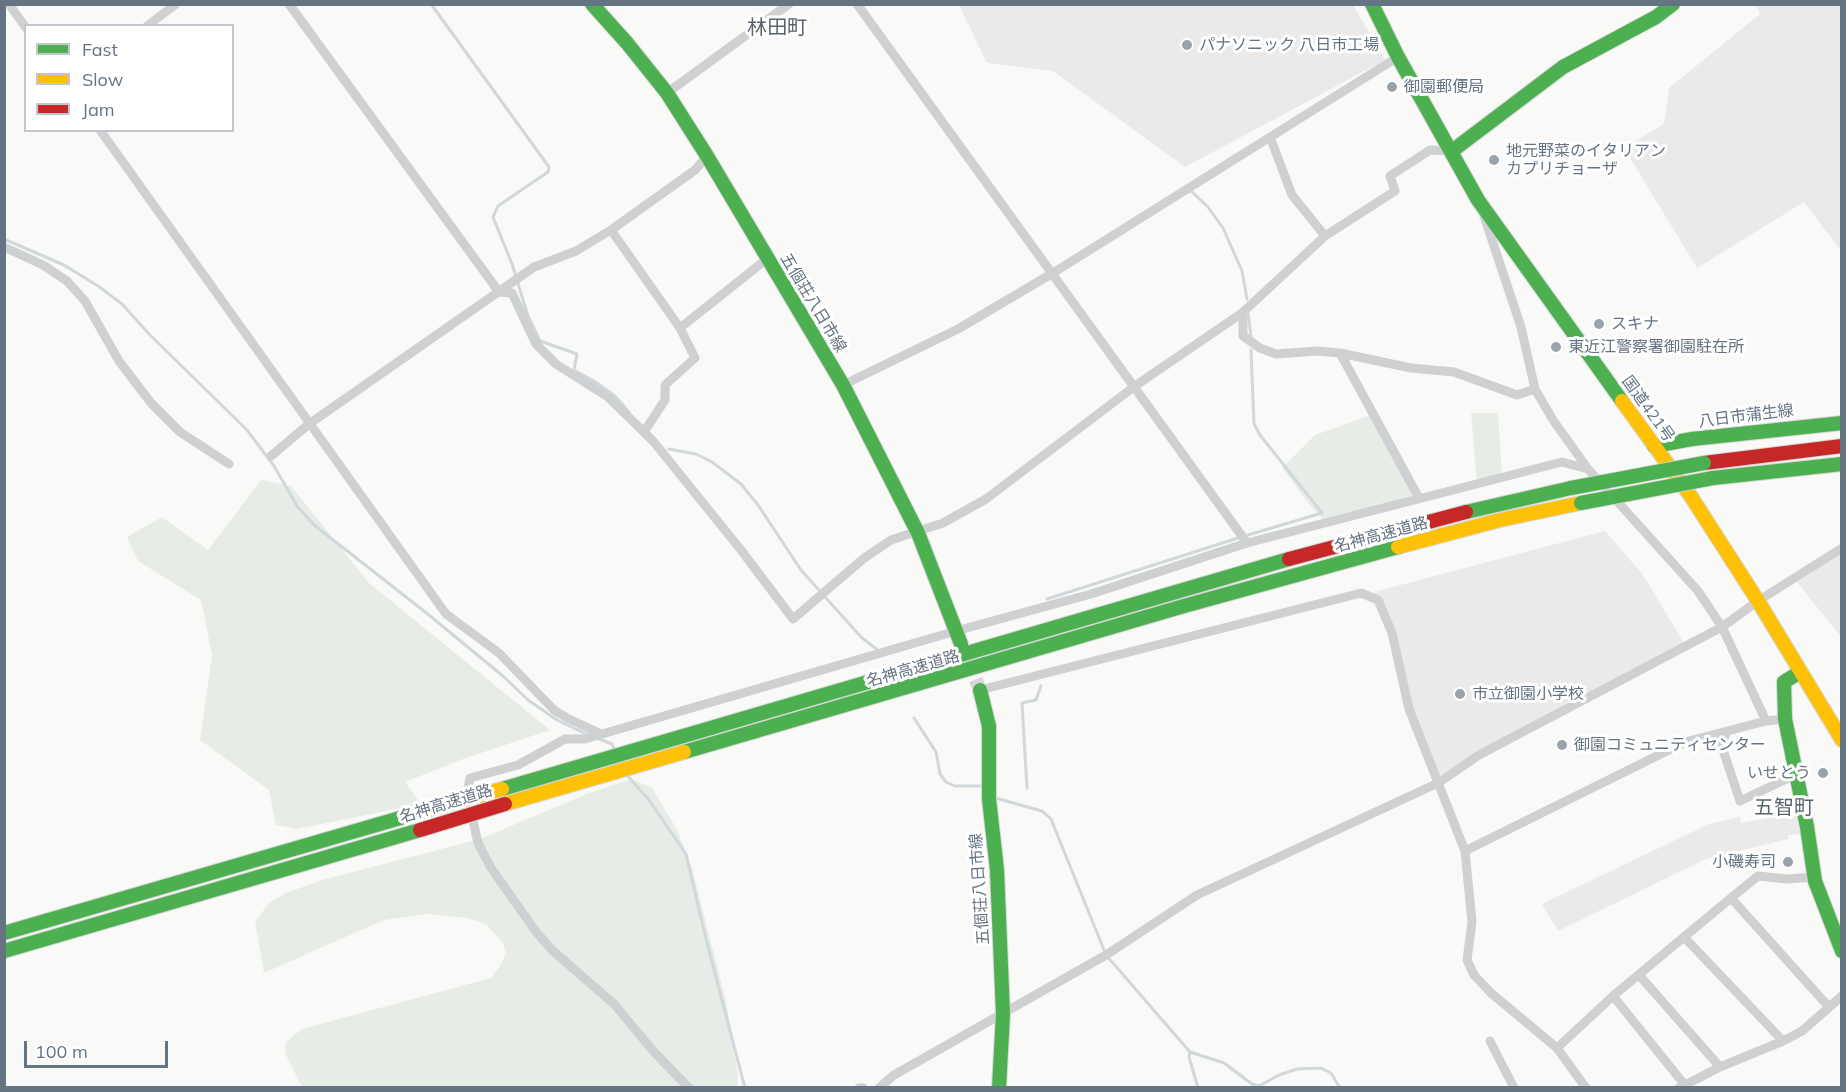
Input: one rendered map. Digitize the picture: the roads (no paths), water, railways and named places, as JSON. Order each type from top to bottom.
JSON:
[{"type":"main road","name":"五個荘八日市線","points":[[592,4],[667,93],[843,385],[918,533],[959,638]]},
{"type":"main road","name":"国道421号","points":[[1372,4],[1398,57],[1478,200],[1690,495],[1758,601],[1842,740]]},
{"type":"main road","points":[[1452,151],[1563,68],[1656,17],[1673,4]]},
{"type":"main road","name":"八日市蒲生線","points":[[1654,446],[1692,439],[1842,423]]},
{"type":"main road","name":"名神高速道路","points":[[4,933],[1347,543],[1496,504],[1638,474],[1704,463],[1842,446]]},
{"type":"main road","name":"名神高速道路","points":[[4,951],[1329,565],[1500,520],[1581,503],[1713,478],[1842,464]]},
{"type":"main road","points":[[1800,672],[1784,682],[1785,718],[1815,877],[1842,951]]},
{"type":"main road","name":"五個荘八日市線","points":[[980,690],[989,726],[989,796],[997,870],[1003,1014],[999,1088]]},
{"type":"street","points":[[9,4],[24,25]]},
{"type":"street","points":[[150,24],[176,4]]},
{"type":"street","points":[[289,4],[499,292],[512,293],[536,344],[556,364],[608,397],[644,432],[741,549],[793,619],[863,559],[891,540],[943,523],[986,499],[1135,386],[1243,312],[1325,236],[1395,191],[1390,176],[1430,150],[1452,151]]},
{"type":"street","points":[[667,93],[789,4]]},
{"type":"street","points":[[858,4],[1247,543]]},
{"type":"street","points":[[843,385],[958,328],[1053,273],[1398,57]]},
{"type":"street","points":[[101,132],[446,614],[499,653],[554,710],[599,735]]},
{"type":"street","points":[[1270,137],[1292,195],[1325,236]]},
{"type":"street","points":[[271,456],[309,424],[534,267],[576,251],[611,230],[694,170],[707,156]]},
{"type":"street","points":[[1478,200],[1521,327],[1535,389],[1553,420],[1587,469],[1698,591],[1722,627],[1766,721]]},
{"type":"street","points":[[611,230],[680,328],[695,358],[665,385],[665,400],[644,432]]},
{"type":"street","points":[[4,247],[43,265],[67,281],[85,301],[119,361],[151,403],[180,432],[229,464]]},
{"type":"street","points":[[680,328],[768,258]]},
{"type":"street","points":[[1243,312],[1243,336],[1260,348],[1276,354],[1317,351],[1340,353],[1411,368],[1454,372],[1517,395],[1535,389]]},
{"type":"street","points":[[1340,353],[1419,498]]},
{"type":"street","points":[[689,1088],[654,1052],[615,1005],[551,949],[490,868],[478,843],[467,794],[470,778],[518,765],[565,739],[585,739],[959,638],[1247,543],[1562,462],[1587,469]]},
{"type":"street","points":[[879,1088],[894,1075],[1106,955],[1197,895],[1438,783],[1479,755],[1722,627],[1758,601],[1842,548]]},
{"type":"street","points":[[980,690],[1361,593],[1378,600],[1392,633],[1409,709],[1465,852],[1472,922],[1467,960],[1474,975],[1491,993],[1557,1048],[1586,1088]]},
{"type":"street","points":[[1465,852],[1685,742],[1785,718]]},
{"type":"street","points":[[1726,732],[1722,747],[1740,801],[1795,775]]},
{"type":"street","points":[[1557,1048],[1613,996],[1758,876],[1787,879],[1815,877]]},
{"type":"street","points":[[1731,898],[1828,1006]]},
{"type":"street","points":[[1685,938],[1783,1041]]},
{"type":"street","points":[[1639,975],[1720,1066]]},
{"type":"street","points":[[1613,996],[1681,1086],[1720,1066],[1802,1031],[1842,996]]},
{"type":"street","points":[[1490,1041],[1514,1088]]},
{"type":"waterway","points":[[431,4],[549,167],[548,172],[498,206],[493,217],[512,264],[528,316],[540,341],[577,354],[574,370],[615,396],[629,412]]},
{"type":"waterway","points":[[1191,191],[1208,207],[1223,228],[1242,271],[1247,299]]},
{"type":"waterway","points":[[4,239],[64,265],[122,304],[150,335],[247,430],[274,466],[297,506],[314,525],[424,611],[503,676],[528,700],[557,720],[588,735]]},
{"type":"waterway","points":[[1248,311],[1251,337]]},
{"type":"waterway","points":[[1248,535],[1322,513],[1260,435],[1254,424],[1251,350]]},
{"type":"waterway","points":[[669,449],[696,454],[712,462],[741,484],[758,505],[801,570],[861,637],[879,651]]},
{"type":"waterway","points":[[1047,599],[1238,538]]},
{"type":"waterway","points":[[1027,788],[1022,703],[1036,700],[1041,686]]},
{"type":"waterway","points":[[914,718],[936,752],[940,774],[946,782],[955,786],[984,786]]},
{"type":"waterway","points":[[597,738],[612,744],[615,751]]},
{"type":"waterway","points":[[627,775],[649,800],[686,854],[745,1088]]},
{"type":"waterway","points":[[992,797],[1042,811],[1051,819],[1106,955],[1190,1052],[1224,1063],[1252,1084],[1259,1086],[1279,1075],[1297,1069],[1321,1068],[1331,1073],[1340,1088]]},
{"type":"waterway","points":[[1190,1052],[1189,1057],[1198,1088]]},
{"type":"tunnel","points":[[968,660],[980,690]]},
{"type":"place","name":"パナソニック 八日市工場","points":[[1187,45]]},
{"type":"place","name":"御園郵便局","points":[[1392,87]]},
{"type":"place","name":"地元野菜のイタリアン カプリチョーザ","points":[[1494,160]]},
{"type":"place","name":"スキナ","points":[[1599,324]]},
{"type":"place","name":"東近江警察署御園駐在所","points":[[1556,347]]},
{"type":"place","name":"市立御園小学校","points":[[1460,694]]},
{"type":"place","name":"御園コミュニティセンター","points":[[1562,745]]},
{"type":"place","name":"いせとう","points":[[1823,773]]},
{"type":"place","name":"小磯寿司","points":[[1788,862]]},
{"type":"district","name":"林田町","points":[[777,28]]},
{"type":"district","name":"五智町","points":[[1784,808]]}]
